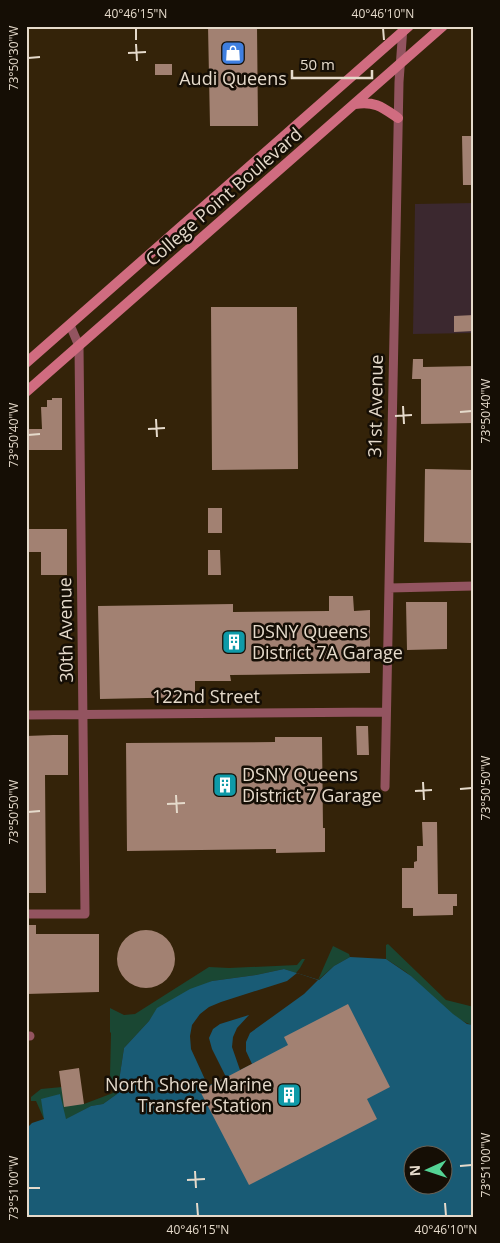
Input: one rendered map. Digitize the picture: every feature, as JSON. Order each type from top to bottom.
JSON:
[{"type":"main road","name":"College Point Boulevard","points":[[26,392],[443,26]]},
{"type":"main road","name":"College Point Boulevard","points":[[26,363],[405,28]]},
{"type":"main road","points":[[354,104],[367,102],[379,105],[398,118]]},
{"type":"street","name":"31st Avenue","points":[[385,787],[398,118],[400,64],[405,28]]},
{"type":"street","points":[[70,325],[79,346]]},
{"type":"street","name":"30th Avenue","points":[[26,914],[86,914],[79,346]]},
{"type":"street","points":[[389,588],[474,586]]},
{"type":"street","name":"122nd Street","points":[[26,714],[386,712]]},
{"type":"shaded area","points":[[474,203],[474,333],[413,334],[415,204]]},
{"type":"green space","points":[[388,944],[446,1000],[474,1007],[474,1025],[466,1023],[450,1012],[412,977],[386,959],[386,945]]},
{"type":"green space","points":[[333,946],[349,954],[350,957],[334,966],[318,980]]},
{"type":"green space","points":[[302,959],[305,959],[296,973],[284,969],[212,981],[158,1008],[149,1021],[124,1048],[117,1094],[103,1104],[91,1106],[65,1120],[59,1094],[44,1119],[36,1101],[31,1101],[31,1097],[41,1089],[62,1087],[84,1104],[113,1093],[110,1075],[110,1008],[124,1015],[135,1014],[209,967],[297,965]]},
{"type":"water","points":[[350,957],[386,959],[411,976],[453,1014],[467,1024],[474,1025],[474,1217],[26,1217],[26,1129],[32,1123],[44,1119],[41,1099],[60,1094],[66,1119],[91,1106],[103,1104],[117,1094],[124,1048],[149,1021],[157,1008],[190,989],[212,981],[284,969],[319,980],[334,966]]},
{"type":"pier","points":[[297,973],[318,980],[304,994],[250,1033],[246,1042],[246,1051],[252,1064],[240,1070],[232,1047],[233,1037],[237,1028],[249,1015],[220,1024],[213,1029],[209,1038],[212,1049],[226,1077],[208,1086],[191,1049],[190,1036],[192,1025],[200,1014],[209,1007],[221,1002],[287,981]]},
{"type":"building","name":"Audi Queens","points":[[208,26],[257,26],[258,126],[210,126]]},
{"type":"building","points":[[155,64],[172,64],[172,75],[155,75]]},
{"type":"building","points":[[462,136],[474,136],[474,185],[463,185]]},
{"type":"building","points":[[211,307],[297,307],[298,469],[212,470]]},
{"type":"building","points":[[474,315],[474,331],[454,332],[454,316]]},
{"type":"building","points":[[413,359],[423,359],[423,367],[474,366],[474,423],[421,424],[421,379],[412,379]]},
{"type":"building","points":[[52,398],[62,398],[62,450],[26,450],[26,429],[42,429],[41,407],[47,407],[47,400],[52,400]]},
{"type":"building","points":[[425,469],[473,470],[471,543],[424,542]]},
{"type":"building","points":[[208,508],[222,508],[222,533],[208,533]]},
{"type":"building","points":[[26,529],[67,529],[67,575],[41,575],[41,552],[26,552]]},
{"type":"building","points":[[208,550],[220,550],[221,575],[208,575]]},
{"type":"building","name":"DSNY Queens District 7A Garage","points":[[329,596],[353,596],[354,611],[370,610],[370,673],[230,675],[231,681],[195,681],[195,697],[100,699],[98,606],[233,604],[233,612],[329,611]]},
{"type":"building","points":[[406,602],[447,602],[447,649],[407,650]]},
{"type":"building","points":[[356,726],[368,726],[369,755],[357,755]]},
{"type":"building","points":[[68,735],[68,775],[45,775],[46,893],[26,893],[26,736]]},
{"type":"building","name":"DSNY Queens District 7 Garage","points":[[275,737],[322,737],[325,852],[276,853],[276,849],[127,851],[126,743],[275,742]]},
{"type":"building","points":[[422,822],[437,822],[438,894],[457,894],[457,906],[453,906],[453,915],[413,916],[413,908],[402,908],[402,868],[414,868],[414,862],[417,861],[417,846],[423,846]]},
{"type":"building","points":[[26,925],[36,925],[36,934],[99,934],[99,992],[26,994]]},
{"type":"building","points":[[146,930],[162,935],[170,943],[175,959],[170,975],[162,983],[146,988],[130,983],[122,975],[117,959],[122,943],[130,935]]},
{"type":"building","name":"North Shore Marine Transfer Station","points":[[348,1004],[390,1087],[367,1099],[377,1119],[249,1185],[200,1091],[288,1045],[284,1037]]},
{"type":"building","points":[[79,1068],[84,1104],[64,1107],[59,1071]]},
{"type":"place","name":"Audi Queens","points":[[233,53]]},
{"type":"place","name":"DSNY Queens District 7A Garage","points":[[234,642]]},
{"type":"place","name":"DSNY Queens District 7 Garage","points":[[225,785]]},
{"type":"place","name":"North Shore Marine Transfer Station","points":[[289,1095]]}]
